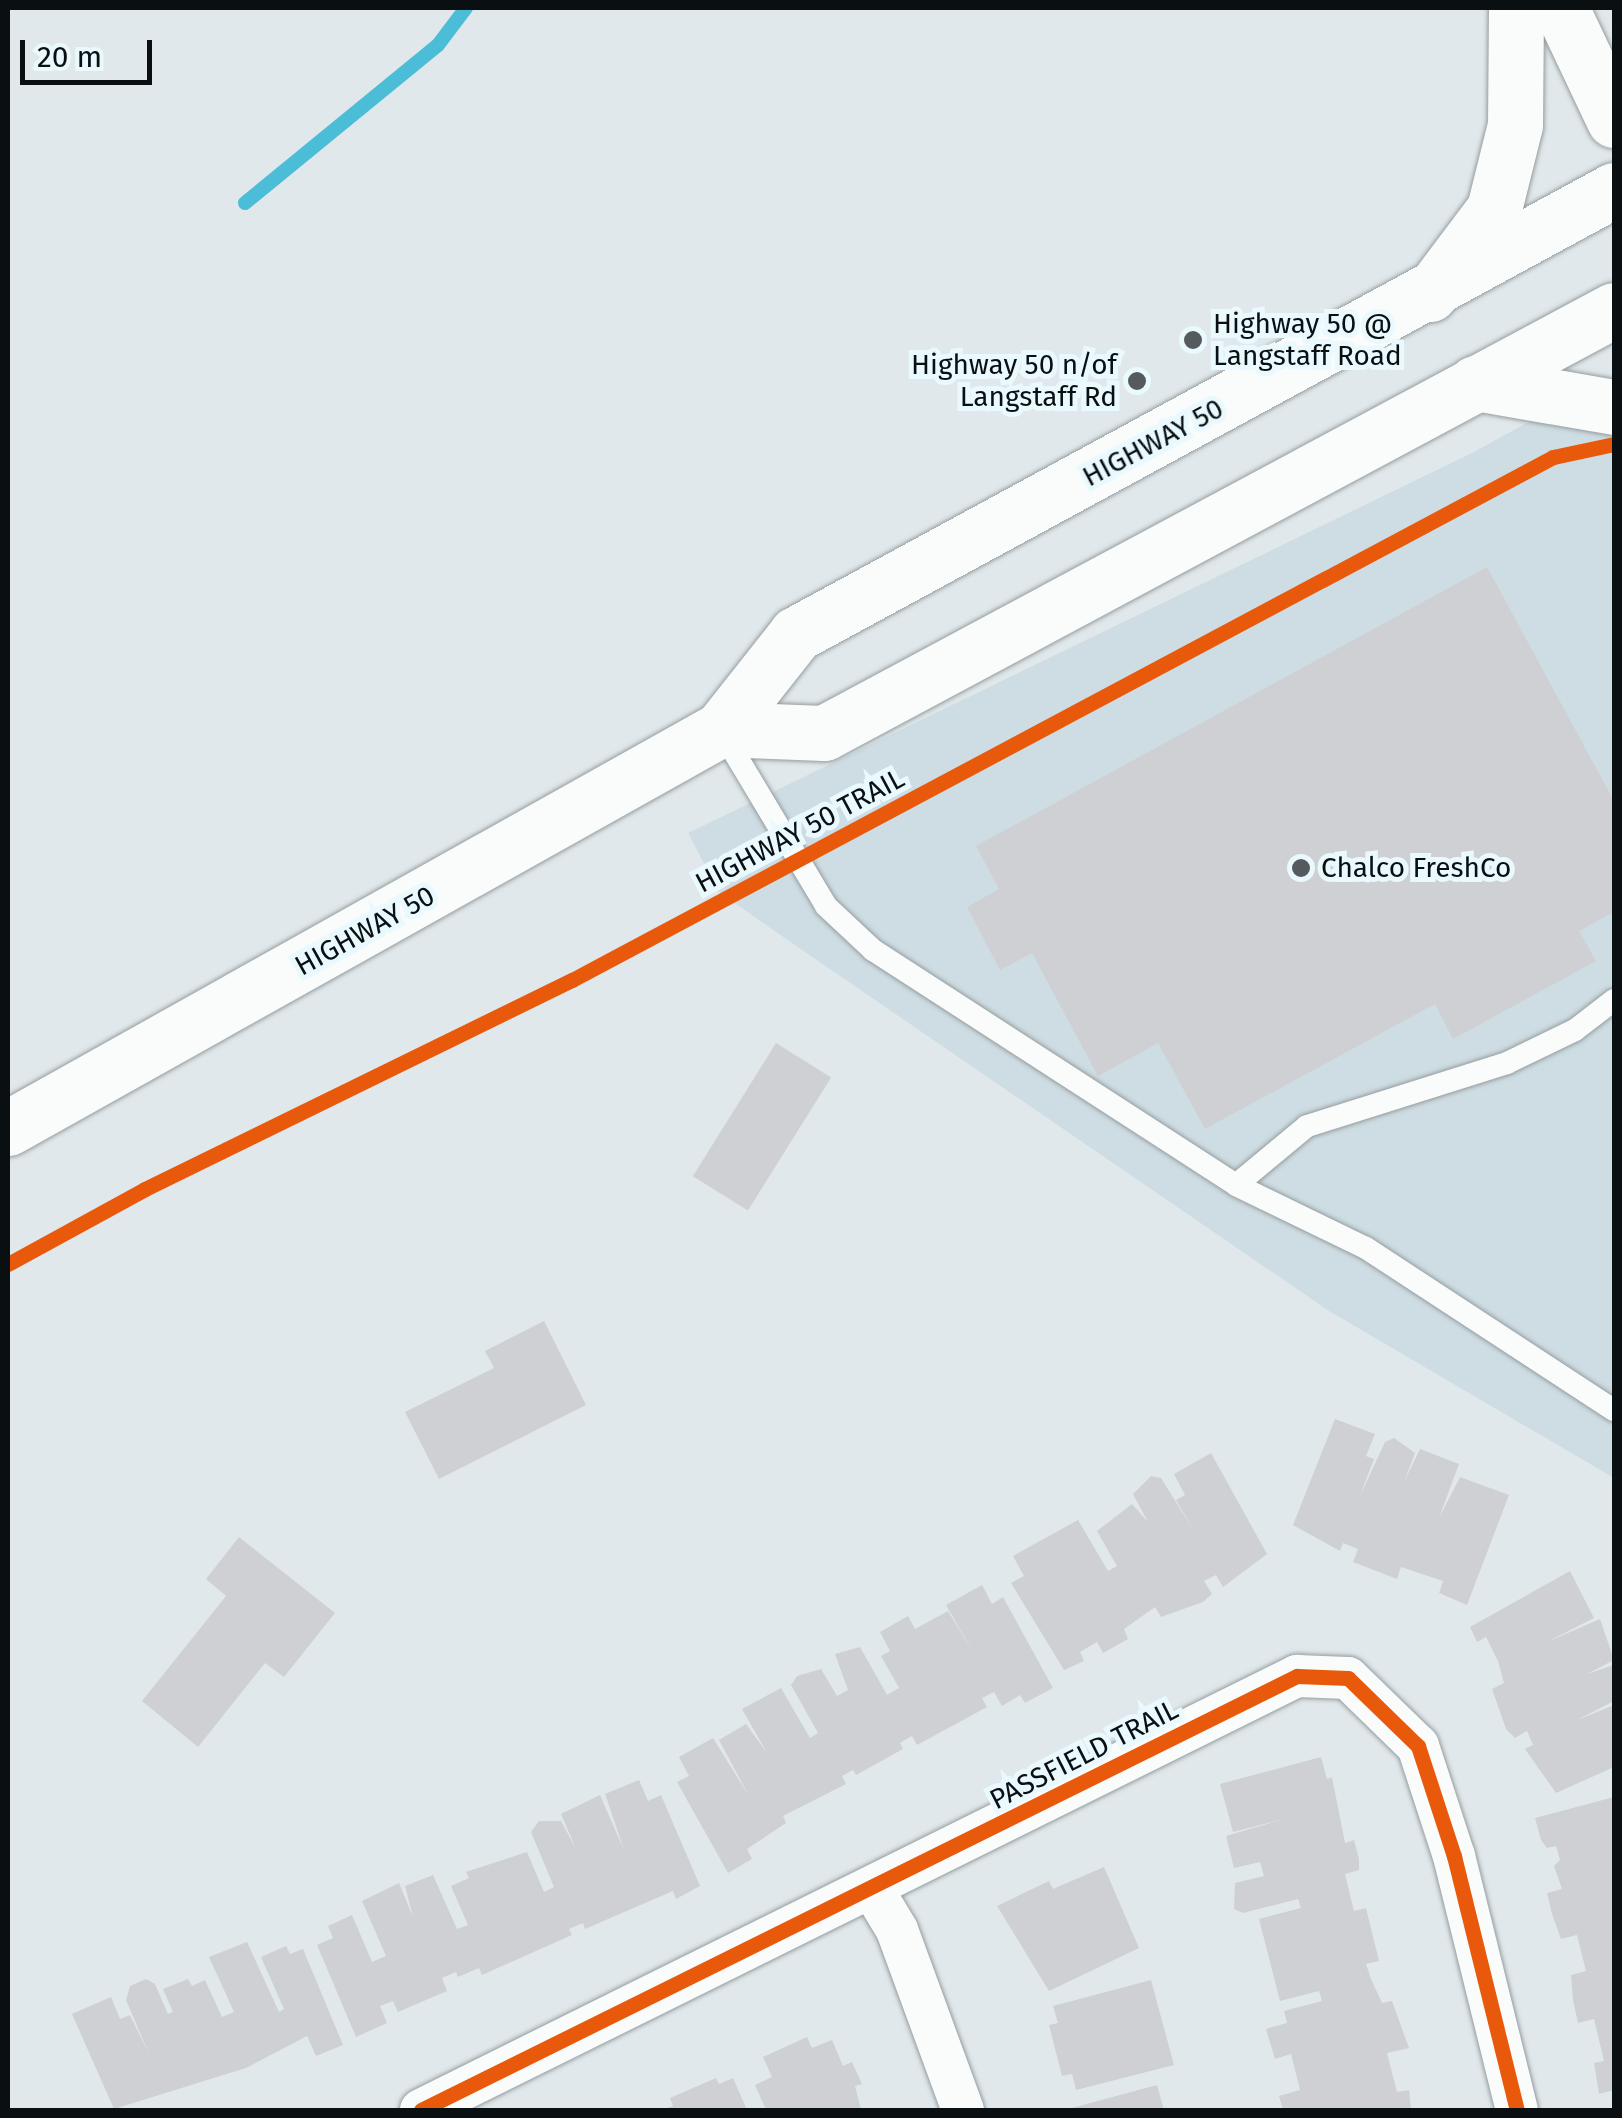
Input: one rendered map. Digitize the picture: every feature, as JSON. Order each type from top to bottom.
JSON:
[{"type":"main road","points":[[1430,294],[1494,209],[1515,125],[1516,8]]},
{"type":"main road","points":[[1561,8],[1614,120]]},
{"type":"main road","name":"HIGHWAY 50","points":[[8,1128],[721,729],[796,634],[1430,294],[1614,190]]},
{"type":"main road","points":[[721,729],[824,732],[1614,310]]},
{"type":"main road","points":[[1476,383],[1614,408]]},
{"type":"street","name":"PASSFIELD TRAIL","points":[[421,2110],[873,1890],[1297,1676],[1348,1678],[1418,1746],[1454,1856],[1516,2110]]},
{"type":"street","points":[[873,1890],[897,1930],[963,2110]]},
{"type":"lane","points":[[721,729],[826,906],[873,950],[1236,1184],[1366,1248],[1614,1410]]},
{"type":"lane","points":[[1236,1184],[1307,1126],[1507,1063],[1575,1030],[1614,1000]]},
{"type":"shaded area","points":[[1592,387],[1614,393],[1614,1478],[1329,1311],[789,941],[719,892],[688,833],[1474,452]]},
{"type":"building","name":"Chalco FreshCo","points":[[1487,567],[1614,801],[1614,912],[1579,931],[1596,961],[1453,1039],[1435,1004],[1205,1129],[1158,1043],[1098,1076],[1032,953],[1000,970],[967,907],[999,889],[976,846]]},
{"type":"building","points":[[776,1043],[831,1077],[748,1211],[693,1176]]},
{"type":"building","points":[[544,1321],[586,1405],[439,1479],[405,1412],[494,1368],[485,1351]]},
{"type":"building","points":[[1335,1419],[1375,1434],[1366,1456],[1374,1459],[1360,1496],[1385,1442],[1394,1438],[1415,1453],[1404,1482],[1420,1449],[1459,1464],[1439,1518],[1460,1477],[1509,1495],[1467,1605],[1439,1593],[1443,1581],[1401,1567],[1397,1579],[1353,1562],[1358,1549],[1343,1543],[1340,1551],[1293,1525]]},
{"type":"building","points":[[1211,1453],[1267,1554],[1223,1587],[1216,1575],[1204,1581],[1212,1594],[1203,1602],[1161,1617],[1155,1607],[1124,1629],[1128,1639],[1103,1653],[1097,1642],[1080,1652],[1084,1661],[1064,1670],[1011,1583],[1024,1576],[1013,1556],[1078,1520],[1108,1571],[1117,1566],[1097,1531],[1132,1504],[1148,1522],[1133,1494],[1151,1476],[1161,1478],[1194,1531],[1176,1500],[1185,1495],[1174,1474]]},
{"type":"building","points":[[239,1537],[335,1613],[284,1677],[265,1663],[198,1747],[142,1701],[226,1596],[206,1579]]},
{"type":"building","points":[[1570,1571],[1594,1618],[1547,1642],[1600,1619],[1614,1660],[1587,1674],[1614,1665],[1614,1701],[1577,1720],[1612,1706],[1614,1767],[1556,1793],[1525,1749],[1533,1745],[1527,1731],[1515,1738],[1506,1729],[1492,1689],[1504,1683],[1498,1661],[1486,1637],[1477,1642],[1470,1627]]},
{"type":"building","points":[[982,1585],[992,1604],[1003,1597],[1053,1688],[1025,1703],[1020,1695],[1002,1706],[994,1692],[982,1698],[987,1707],[917,1745],[912,1736],[900,1743],[903,1749],[856,1775],[853,1770],[842,1776],[846,1784],[783,1816],[786,1823],[747,1849],[752,1859],[728,1873],[677,1782],[689,1776],[679,1757],[713,1738],[749,1796],[719,1740],[746,1724],[767,1753],[742,1709],[781,1688],[810,1738],[818,1733],[791,1685],[797,1676],[821,1669],[837,1696],[848,1690],[835,1654],[860,1647],[887,1695],[899,1688],[881,1656],[890,1651],[880,1632],[908,1616],[915,1629],[948,1611],[973,1652],[946,1605]]},
{"type":"building","points":[[1321,1757],[1327,1779],[1332,1777],[1345,1843],[1354,1840],[1359,1859],[1359,1870],[1345,1874],[1354,1911],[1366,1908],[1379,1961],[1366,1964],[1382,2003],[1392,2001],[1409,2048],[1387,2053],[1397,2092],[1409,2090],[1411,2110],[1283,2110],[1279,2096],[1300,2090],[1291,2054],[1275,2059],[1266,2029],[1287,2023],[1284,2011],[1322,2001],[1319,1991],[1280,2001],[1259,1919],[1301,1908],[1298,1899],[1243,1913],[1234,1909],[1235,1883],[1264,1876],[1260,1862],[1234,1868],[1226,1836],[1287,1818],[1233,1832],[1220,1784]]},
{"type":"building","points":[[639,1780],[648,1801],[661,1795],[700,1886],[676,1899],[673,1891],[585,1929],[583,1923],[569,1929],[572,1935],[482,1975],[479,1968],[458,1977],[456,1972],[442,1978],[447,1991],[398,2012],[393,2001],[380,2006],[387,2023],[356,2037],[317,1945],[333,1938],[328,1926],[352,1915],[372,1962],[386,1956],[362,1901],[399,1883],[413,1917],[405,1886],[433,1875],[457,1929],[468,1925],[451,1886],[469,1878],[466,1872],[527,1852],[544,1892],[554,1887],[531,1832],[539,1821],[561,1821],[576,1849],[561,1814],[600,1795],[624,1850],[605,1794]]},
{"type":"building","points":[[1614,1797],[1614,2090],[1599,2094],[1594,2063],[1604,2061],[1594,2019],[1578,2023],[1573,2000],[1571,1975],[1586,1971],[1577,1935],[1561,1939],[1552,1914],[1547,1893],[1562,1889],[1554,1866],[1560,1860],[1556,1846],[1547,1848],[1541,1840],[1535,1818]]},
{"type":"building","points":[[1104,1867],[1139,1948],[1049,1991],[997,1906],[1049,1881],[1053,1889]]},
{"type":"building","points":[[247,1942],[279,2012],[284,2009],[261,1957],[286,1946],[290,1954],[303,1949],[343,2045],[316,2056],[307,2036],[246,2068],[114,2109],[72,2014],[111,1997],[120,2019],[130,2015],[149,2054],[126,2000],[130,1986],[146,1979],[155,1984],[168,2014],[173,2012],[163,1989],[188,1979],[192,1986],[205,1980],[222,2017],[234,2012],[209,1957]]},
{"type":"building","points":[[1151,1980],[1174,2065],[1076,2090],[1072,2074],[1062,2076],[1049,2025],[1058,2023],[1053,2006]]},
{"type":"building","points":[[807,2037],[812,2048],[832,2040],[843,2066],[852,2062],[862,2084],[855,2086],[861,2110],[766,2110],[755,2085],[772,2077],[763,2057]]},
{"type":"building","points":[[716,2078],[719,2084],[733,2078],[747,2110],[661,2110],[673,2106],[670,2098]]},
{"type":"building","points":[[1157,2085],[1164,2110],[1068,2110],[1068,2109]]},
{"type":"waterway","points":[[245,203],[438,45],[466,8]]},
{"type":"cycle path","name":"HIGHWAY 50 TRAIL","points":[[8,1264],[145,1189],[572,980],[1553,457],[1614,444]]},
{"type":"cycle path","points":[[421,2110],[1297,1676],[1348,1678],[1418,1746],[1454,1856],[1517,2110]]},
{"type":"place","name":"Highway 50 @ Langstaff Road","points":[[1193,340]]},
{"type":"place","name":"Highway 50 n/of Langstaff Rd","points":[[1137,381]]},
{"type":"place","name":"Chalco FreshCo","points":[[1301,868]]}]
